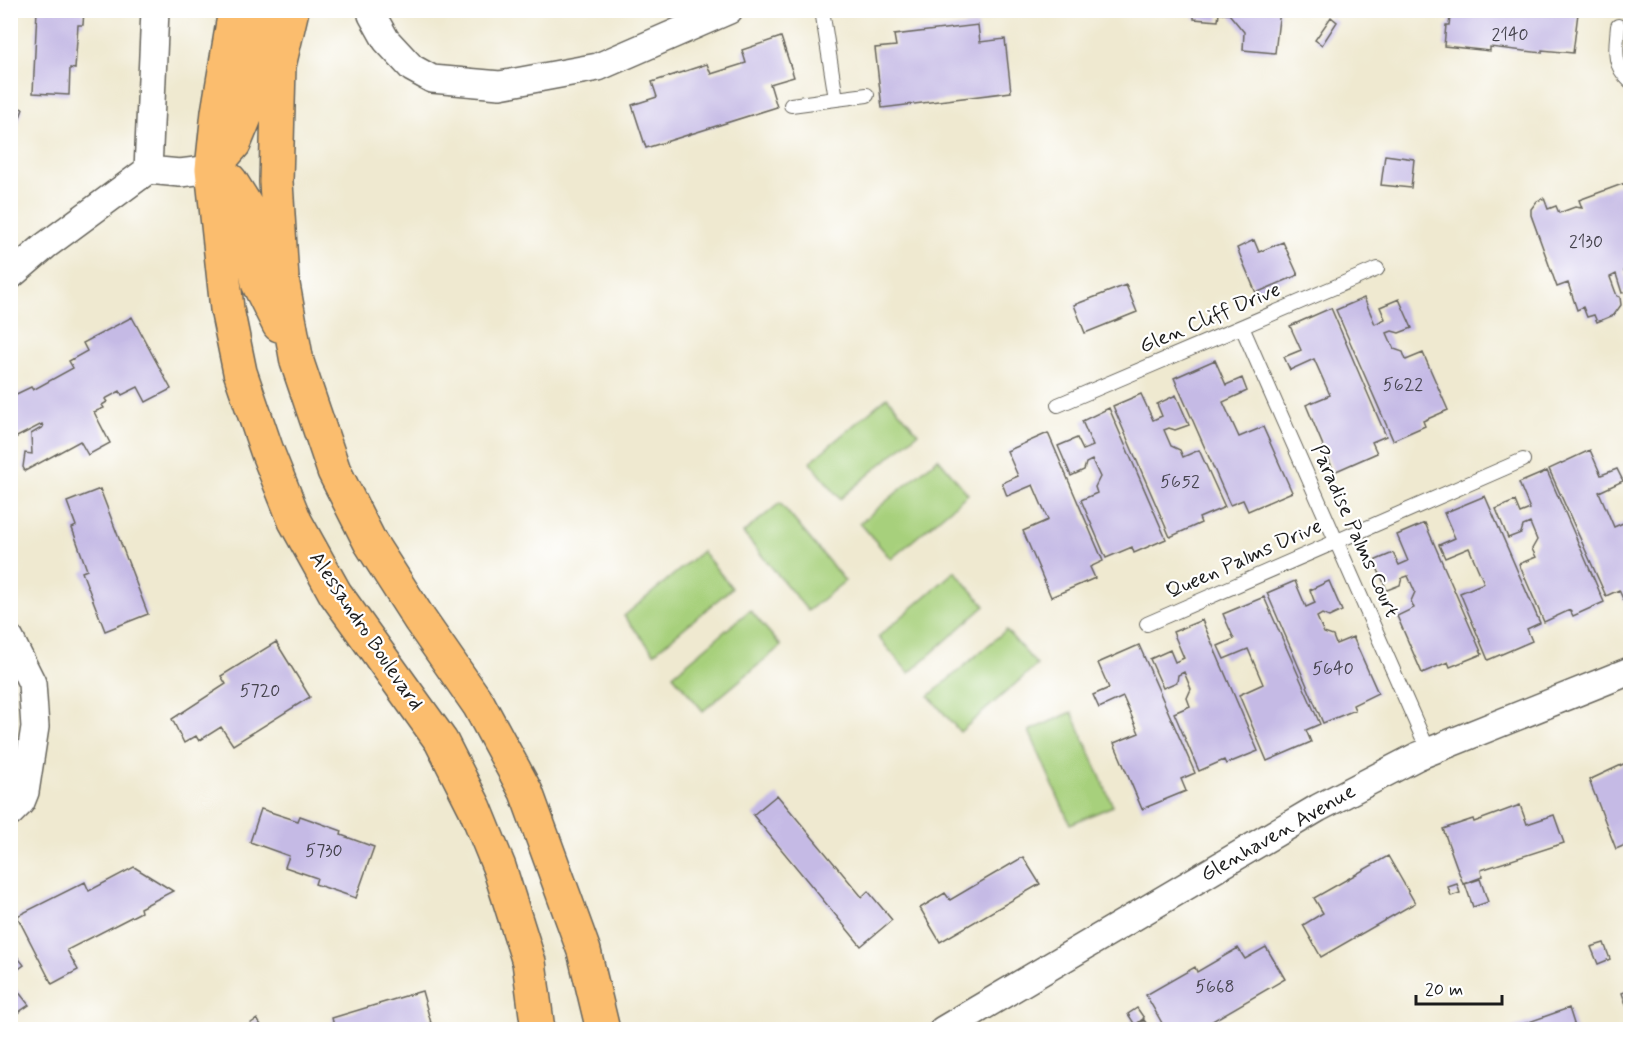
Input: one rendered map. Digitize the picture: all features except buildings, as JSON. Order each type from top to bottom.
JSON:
[{"type":"main road","name":"Alessandro Boulevard","points":[[235,10],[218,112],[212,169],[227,309],[240,372],[294,521],[335,593],[441,741],[475,808],[499,867],[529,962],[538,1029]]},
{"type":"main road","points":[[268,10],[258,46],[251,103],[234,144],[212,169],[230,180],[245,204],[258,283],[297,362],[334,471],[370,542],[479,705],[526,792],[584,951],[603,1029]]},
{"type":"main road","points":[[292,10],[279,66],[276,182],[282,279],[297,362]]},
{"type":"main road","points":[[499,867],[540,929],[561,1029]]},
{"type":"street","points":[[148,170],[155,10]]},
{"type":"street","points":[[372,10],[372,15],[386,40],[412,68],[432,79],[500,85],[598,67],[729,10]]},
{"type":"street","points":[[10,276],[45,246],[148,170],[180,173],[212,169]]},
{"type":"street","points":[[10,639],[32,683],[35,727],[25,792],[21,802],[10,813]]},
{"type":"street","name":"Glenhaven Avenue","points":[[943,1029],[1318,808],[1429,752],[1630,671]]},
{"type":"lane","points":[[822,10],[836,99]]},
{"type":"lane","points":[[1618,26],[1615,57],[1624,75],[1630,81]]},
{"type":"lane","points":[[791,105],[867,95]]},
{"type":"lane","name":"Glen Cliff Drive","points":[[1058,405],[1377,269]]},
{"type":"lane","name":"Paradise Palms Court","points":[[1242,327],[1429,752]]},
{"type":"lane","name":"Queen Palms Drive","points":[[1147,624],[1523,460]]},
{"type":"green space","points":[[887,397],[918,433],[840,499],[810,462]]},
{"type":"green space","points":[[938,458],[968,494],[891,559],[860,523]]},
{"type":"green space","points":[[780,503],[845,581],[808,611],[743,533]]},
{"type":"green space","points":[[702,551],[732,588],[654,653],[624,616]]},
{"type":"green space","points":[[955,571],[985,606],[909,673],[878,637]]},
{"type":"green space","points":[[750,610],[781,646],[703,711],[673,675]]},
{"type":"green space","points":[[1006,630],[1037,665],[960,732],[929,696]]},
{"type":"green space","points":[[1072,712],[1113,806],[1070,824],[1029,731]]}]
